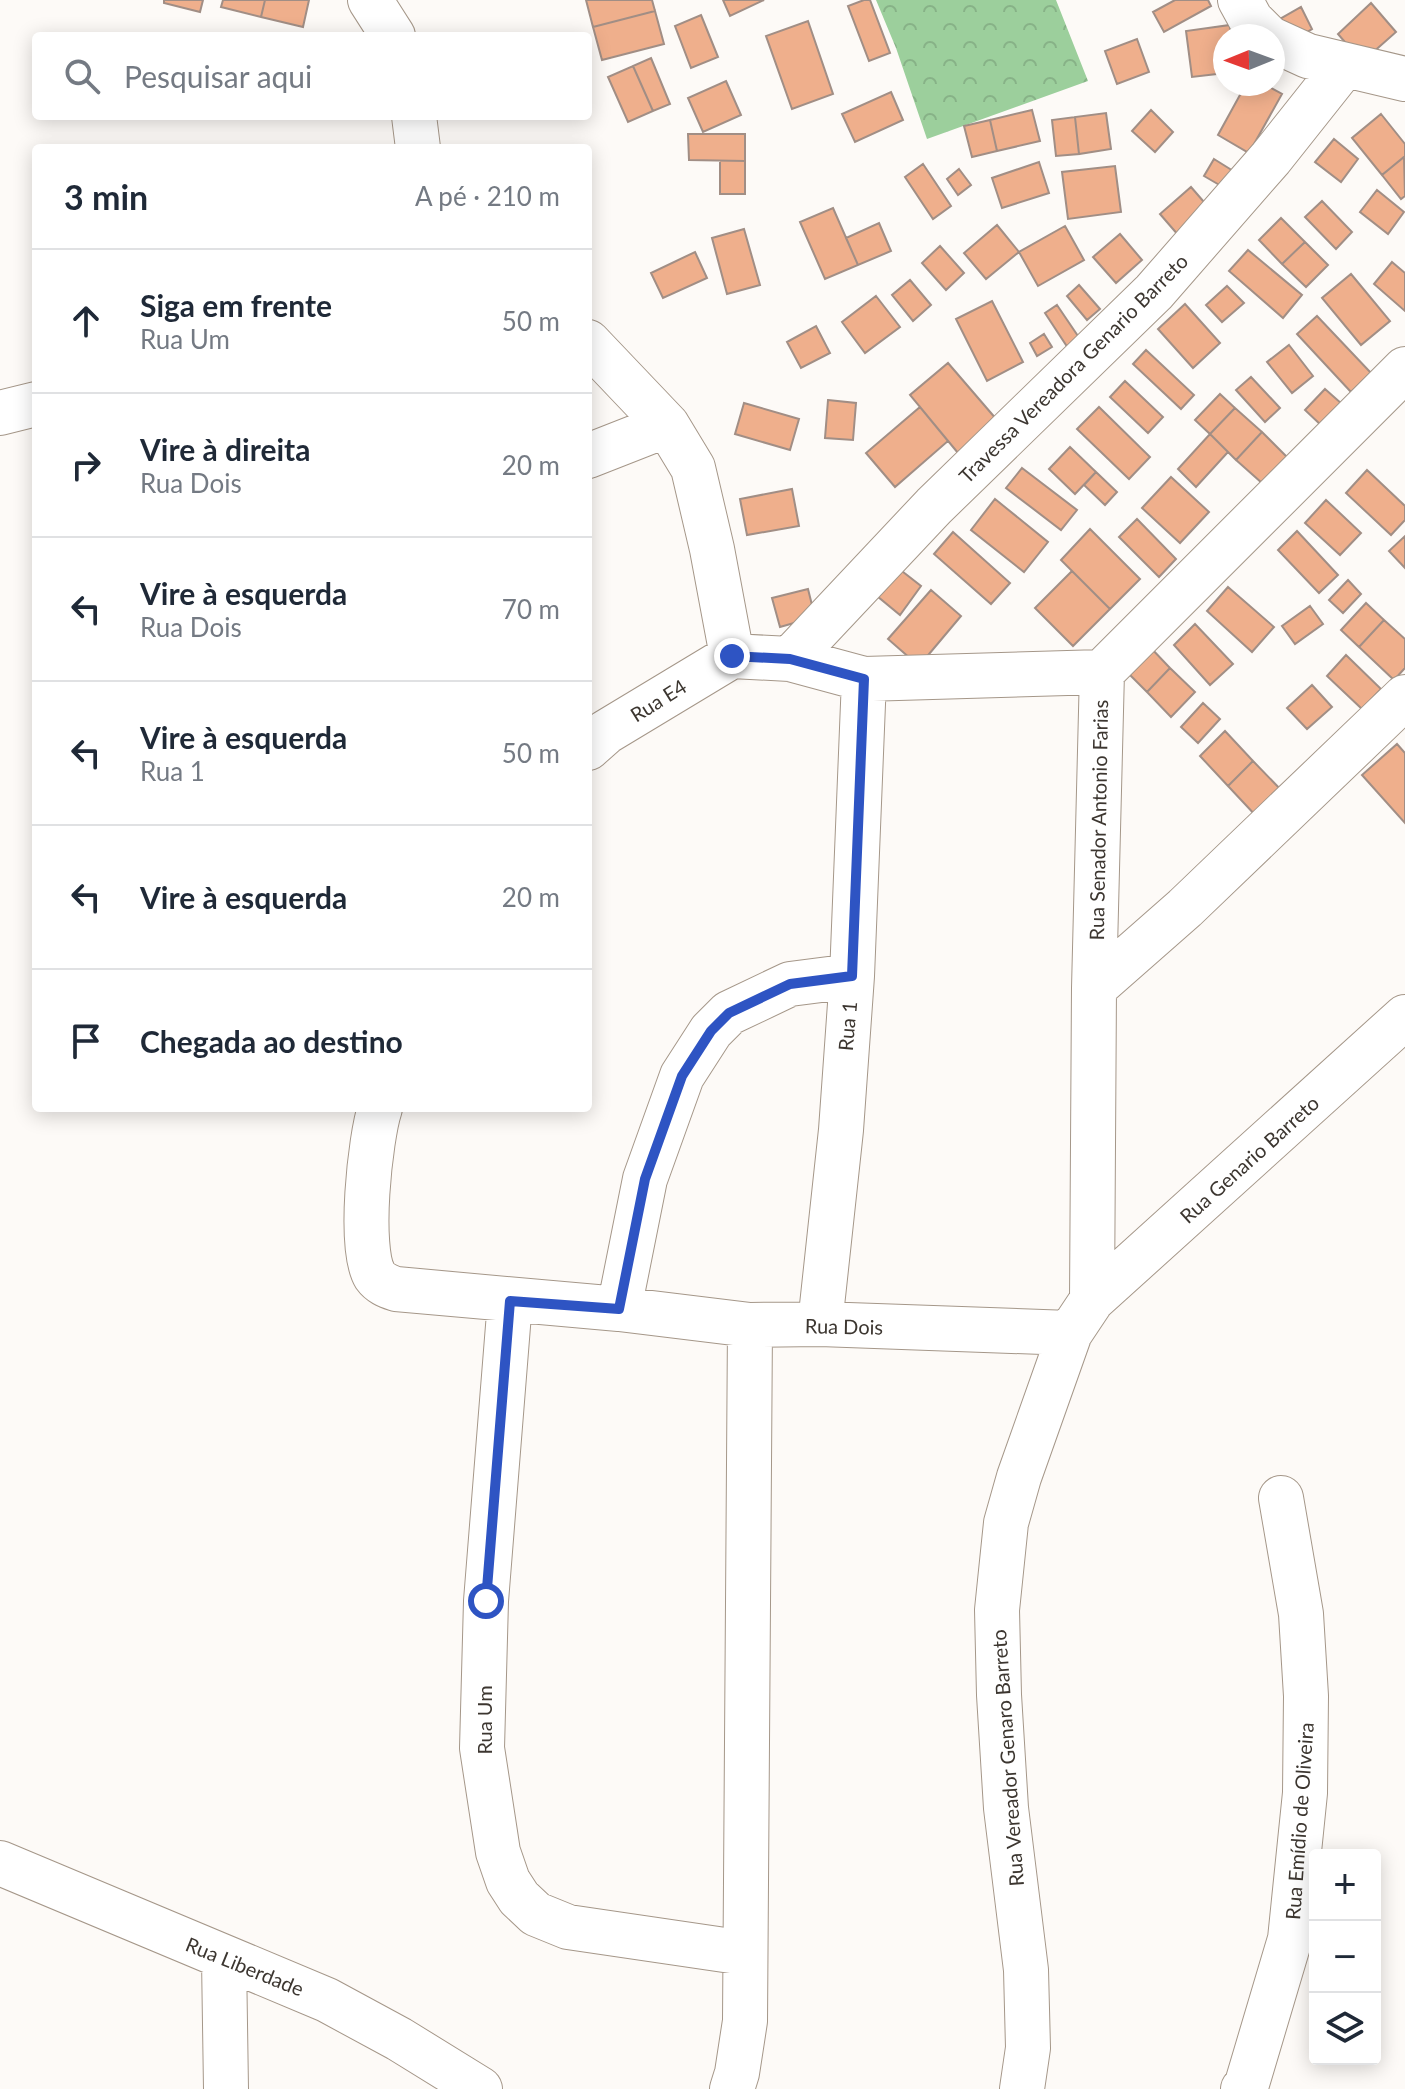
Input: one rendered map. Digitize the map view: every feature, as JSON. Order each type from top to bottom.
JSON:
[{"type":"street","points":[[370,0],[390,32]]},
{"type":"street","points":[[1240,0],[1255,24]]},
{"type":"street","points":[[1285,45],[1308,56],[1405,79]]},
{"type":"street","name":"Travessa Vereadora Genario Barreto","points":[[790,659],[934,506],[1154,292],[1271,158],[1344,66]]},
{"type":"street","points":[[414,120],[418,144]]},
{"type":"street","points":[[592,346],[667,425],[693,468],[732,656],[790,659],[864,679],[1102,672]]},
{"type":"street","name":"Rua Senador Antonio Farias","points":[[1081,1317],[1102,672],[1405,369]]},
{"type":"street","points":[[0,413],[32,405]]},
{"type":"street","points":[[592,454],[667,425]]},
{"type":"street","name":"Rua E4","points":[[592,744],[606,732],[732,656]]},
{"type":"street","name":"Rua 1","points":[[820,1324],[841,1130],[852,976],[864,679]]},
{"type":"street","points":[[1094,988],[1185,908],[1405,697]]},
{"type":"street","points":[[619,1309],[645,1179],[682,1076],[711,1031],[729,1013],[790,984],[852,976]]},
{"type":"street","name":"Rua Genario Barreto","points":[[1081,1317],[1405,1017]]},
{"type":"street","name":"Rua Dois","points":[[379,1112],[369,1180],[367,1241],[376,1278],[396,1289],[462,1293],[510,1301],[619,1309],[750,1325],[1081,1317]]},
{"type":"street","name":"Rua Um","points":[[510,1301],[486,1601],[482,1748],[498,1852],[508,1881],[519,1898],[536,1914],[568,1927],[745,1953]]},
{"type":"street","name":"Rua Vereador Genaro Barreto","points":[[1022,2089],[1028,2048],[1026,1970],[1006,1808],[997,1610],[1006,1523],[1081,1317]]},
{"type":"street","points":[[732,2089],[745,2021],[750,1325]]},
{"type":"street","name":"Rua Emídio de Oliveira","points":[[1246,2088],[1290,1939],[1305,1793],[1306,1696],[1301,1614],[1281,1498]]},
{"type":"street","name":"Rua Liberdade","points":[[0,1863],[327,2000],[399,2039],[480,2089]]},
{"type":"street","points":[[224,1959],[226,2089]]},
{"type":"green space","points":[[876,0],[1056,0],[1088,81],[927,139]]},
{"type":"building","points":[[164,0],[203,0],[200,12],[164,3]]},
{"type":"building","points":[[223,0],[265,0],[261,17],[221,7]]},
{"type":"building","points":[[265,0],[309,0],[303,27],[261,17]]},
{"type":"building","points":[[586,0],[652,0],[655,11],[593,27]]},
{"type":"building","points":[[723,0],[764,0],[730,16]]},
{"type":"building","points":[[870,0],[890,53],[869,61],[848,6]]},
{"type":"building","points":[[1175,0],[1208,0],[1211,6],[1164,32],[1153,12]]},
{"type":"building","points":[[1371,3],[1396,32],[1362,62],[1338,34]]},
{"type":"building","points":[[1301,7],[1312,29],[1292,41],[1280,19]]},
{"type":"building","points":[[655,11],[664,44],[602,60],[593,27]]},
{"type":"building","points":[[701,15],[718,57],[691,68],[675,26]]},
{"type":"building","points":[[808,21],[833,94],[792,109],[766,36]]},
{"type":"building","points":[[1213,27],[1213,74],[1192,77],[1186,31]]},
{"type":"building","points":[[1137,39],[1149,72],[1117,84],[1105,51]]},
{"type":"building","points":[[651,58],[670,104],[653,111],[633,66]]},
{"type":"building","points":[[633,66],[653,111],[628,122],[608,77]]},
{"type":"building","points":[[726,81],[741,115],[703,132],[688,98]]},
{"type":"building","points":[[891,92],[903,120],[855,142],[842,114]]},
{"type":"building","points":[[1239,96],[1281,96],[1249,153],[1218,135]]},
{"type":"building","points":[[1032,110],[1040,141],[997,151],[990,120]]},
{"type":"building","points":[[1151,110],[1173,132],[1155,152],[1132,131]]},
{"type":"building","points":[[1106,113],[1111,149],[1079,154],[1075,117]]},
{"type":"building","points":[[1381,114],[1405,144],[1405,156],[1382,175],[1352,138]]},
{"type":"building","points":[[1075,117],[1079,154],[1056,156],[1052,120]]},
{"type":"building","points":[[990,120],[997,151],[972,157],[964,126]]},
{"type":"building","points":[[688,134],[745,134],[745,161],[689,160]]},
{"type":"building","points":[[1334,139],[1358,159],[1341,182],[1315,162]]},
{"type":"building","points":[[1404,157],[1405,196],[1401,199],[1382,175]]},
{"type":"building","points":[[1214,159],[1238,174],[1228,190],[1204,176]]},
{"type":"building","points":[[720,161],[745,161],[745,194],[720,194]]},
{"type":"building","points":[[1039,162],[1049,193],[1002,208],[992,178]]},
{"type":"building","points":[[923,164],[951,206],[933,219],[905,177]]},
{"type":"building","points":[[1115,166],[1121,212],[1068,219],[1062,172]]},
{"type":"building","points":[[959,169],[971,185],[958,195],[947,179]]},
{"type":"building","points":[[1191,187],[1210,209],[1179,236],[1160,214]]},
{"type":"building","points":[[1377,190],[1404,212],[1388,234],[1360,212]]},
{"type":"building","points":[[1322,201],[1352,232],[1336,249],[1305,217]]},
{"type":"building","points":[[833,208],[858,265],[825,279],[800,222]]},
{"type":"building","points":[[1281,218],[1305,242],[1282,264],[1259,240]]},
{"type":"building","points":[[879,223],[891,251],[858,265],[846,238]]},
{"type":"building","points":[[997,225],[1019,252],[986,279],[964,253]]},
{"type":"building","points":[[1065,226],[1084,260],[1038,286],[1019,252]]},
{"type":"building","points":[[744,229],[760,285],[727,294],[712,238]]},
{"type":"building","points":[[1120,234],[1142,260],[1116,283],[1093,257]]},
{"type":"building","points":[[1305,242],[1328,265],[1306,287],[1282,264]]},
{"type":"building","points":[[940,246],[964,273],[946,290],[922,263]]},
{"type":"building","points":[[1248,250],[1302,295],[1283,318],[1229,271]]},
{"type":"building","points":[[695,252],[707,278],[663,298],[651,273]]},
{"type":"building","points":[[1392,262],[1405,273],[1405,311],[1374,284]]},
{"type":"building","points":[[1351,274],[1390,321],[1361,345],[1322,298]]},
{"type":"building","points":[[910,280],[931,305],[913,321],[892,295]]},
{"type":"building","points":[[1079,285],[1100,309],[1087,320],[1067,296]]},
{"type":"building","points":[[1227,286],[1244,303],[1222,322],[1206,305]]},
{"type":"building","points":[[876,296],[900,327],[865,353],[842,322]]},
{"type":"building","points":[[992,301],[1023,362],[987,381],[956,319]]},
{"type":"building","points":[[1185,304],[1220,343],[1193,368],[1158,329]]},
{"type":"building","points":[[1057,305],[1080,339],[1068,348],[1045,313]]},
{"type":"building","points":[[1317,316],[1371,373],[1351,392],[1297,334]]},
{"type":"building","points":[[816,326],[830,353],[801,368],[787,342]]},
{"type":"building","points":[[1044,334],[1052,347],[1037,356],[1030,343]]},
{"type":"building","points":[[1289,345],[1313,376],[1292,393],[1267,362]]},
{"type":"building","points":[[1146,350],[1194,395],[1181,409],[1133,364]]},
{"type":"building","points":[[948,363],[997,420],[958,453],[910,395]]},
{"type":"building","points":[[1251,377],[1280,408],[1265,422],[1236,390]]},
{"type":"building","points":[[1125,381],[1163,417],[1148,433],[1110,397]]},
{"type":"building","points":[[1325,389],[1342,404],[1322,426],[1305,410]]},
{"type":"building","points":[[1220,394],[1235,408],[1210,434],[1195,420]]},
{"type":"building","points":[[828,400],[856,403],[853,440],[825,438]]},
{"type":"building","points":[[744,403],[799,419],[790,450],[735,434]]},
{"type":"building","points":[[920,407],[948,441],[895,487],[866,453]]},
{"type":"building","points":[[1099,407],[1150,457],[1129,479],[1077,429]]},
{"type":"building","points":[[1235,408],[1262,432],[1236,460],[1210,434]]},
{"type":"building","points":[[1262,432],[1287,457],[1262,483],[1236,460]]},
{"type":"building","points":[[1210,434],[1228,452],[1196,487],[1178,469]]},
{"type":"building","points":[[1070,447],[1096,472],[1075,494],[1049,469]]},
{"type":"building","points":[[1022,468],[1077,510],[1061,530],[1006,488]]},
{"type":"building","points":[[1367,470],[1405,506],[1405,520],[1391,535],[1346,493]]},
{"type":"building","points":[[1096,472],[1117,492],[1105,505],[1084,485]]},
{"type":"building","points":[[1171,477],[1209,512],[1180,543],[1142,508]]},
{"type":"building","points":[[792,489],[799,526],[747,535],[740,499]]},
{"type":"building","points":[[995,499],[1048,542],[1024,572],[971,530]]},
{"type":"building","points":[[1326,500],[1361,533],[1340,555],[1305,523]]},
{"type":"building","points":[[1137,519],[1176,559],[1159,577],[1119,537]]},
{"type":"building","points":[[1090,529],[1140,579],[1110,609],[1061,560]]},
{"type":"building","points":[[1297,531],[1338,575],[1319,593],[1278,550]]},
{"type":"building","points":[[953,532],[1010,583],[991,604],[934,554]]},
{"type":"building","points":[[1405,536],[1405,568],[1389,551]]},
{"type":"building","points":[[898,568],[921,586],[900,615],[877,596]]},
{"type":"building","points":[[1072,571],[1110,609],[1073,646],[1035,608]]},
{"type":"building","points":[[1348,580],[1361,594],[1343,613],[1329,600]]},
{"type":"building","points":[[1228,587],[1274,627],[1252,652],[1207,611]]},
{"type":"building","points":[[808,589],[815,617],[780,627],[772,598]]},
{"type":"building","points":[[931,590],[961,616],[919,666],[888,639]]},
{"type":"building","points":[[1366,603],[1384,620],[1359,647],[1341,630]]},
{"type":"building","points":[[1310,606],[1323,624],[1295,644],[1282,626]]},
{"type":"building","points":[[1384,620],[1405,639],[1405,668],[1394,680],[1359,647]]},
{"type":"building","points":[[1195,624],[1233,664],[1210,685],[1174,645]]},
{"type":"building","points":[[1150,647],[1170,668],[1147,692],[1126,671]]},
{"type":"building","points":[[1346,655],[1381,689],[1362,709],[1327,676]]},
{"type":"building","points":[[1170,668],[1195,692],[1171,717],[1147,692]]},
{"type":"building","points":[[1312,685],[1332,707],[1307,729],[1287,708]]},
{"type":"building","points":[[1203,703],[1220,719],[1198,743],[1181,727]]},
{"type":"building","points":[[1225,731],[1253,761],[1228,786],[1200,756]]},
{"type":"building","points":[[1397,744],[1405,753],[1405,823],[1362,775]]},
{"type":"building","points":[[1253,761],[1284,793],[1258,818],[1228,786]]},
{"type":"route","points":[[486,1601],[510,1301],[619,1309],[645,1179],[682,1076],[711,1031],[729,1013],[790,984],[852,976],[864,679],[790,659],[732,656]]}]
